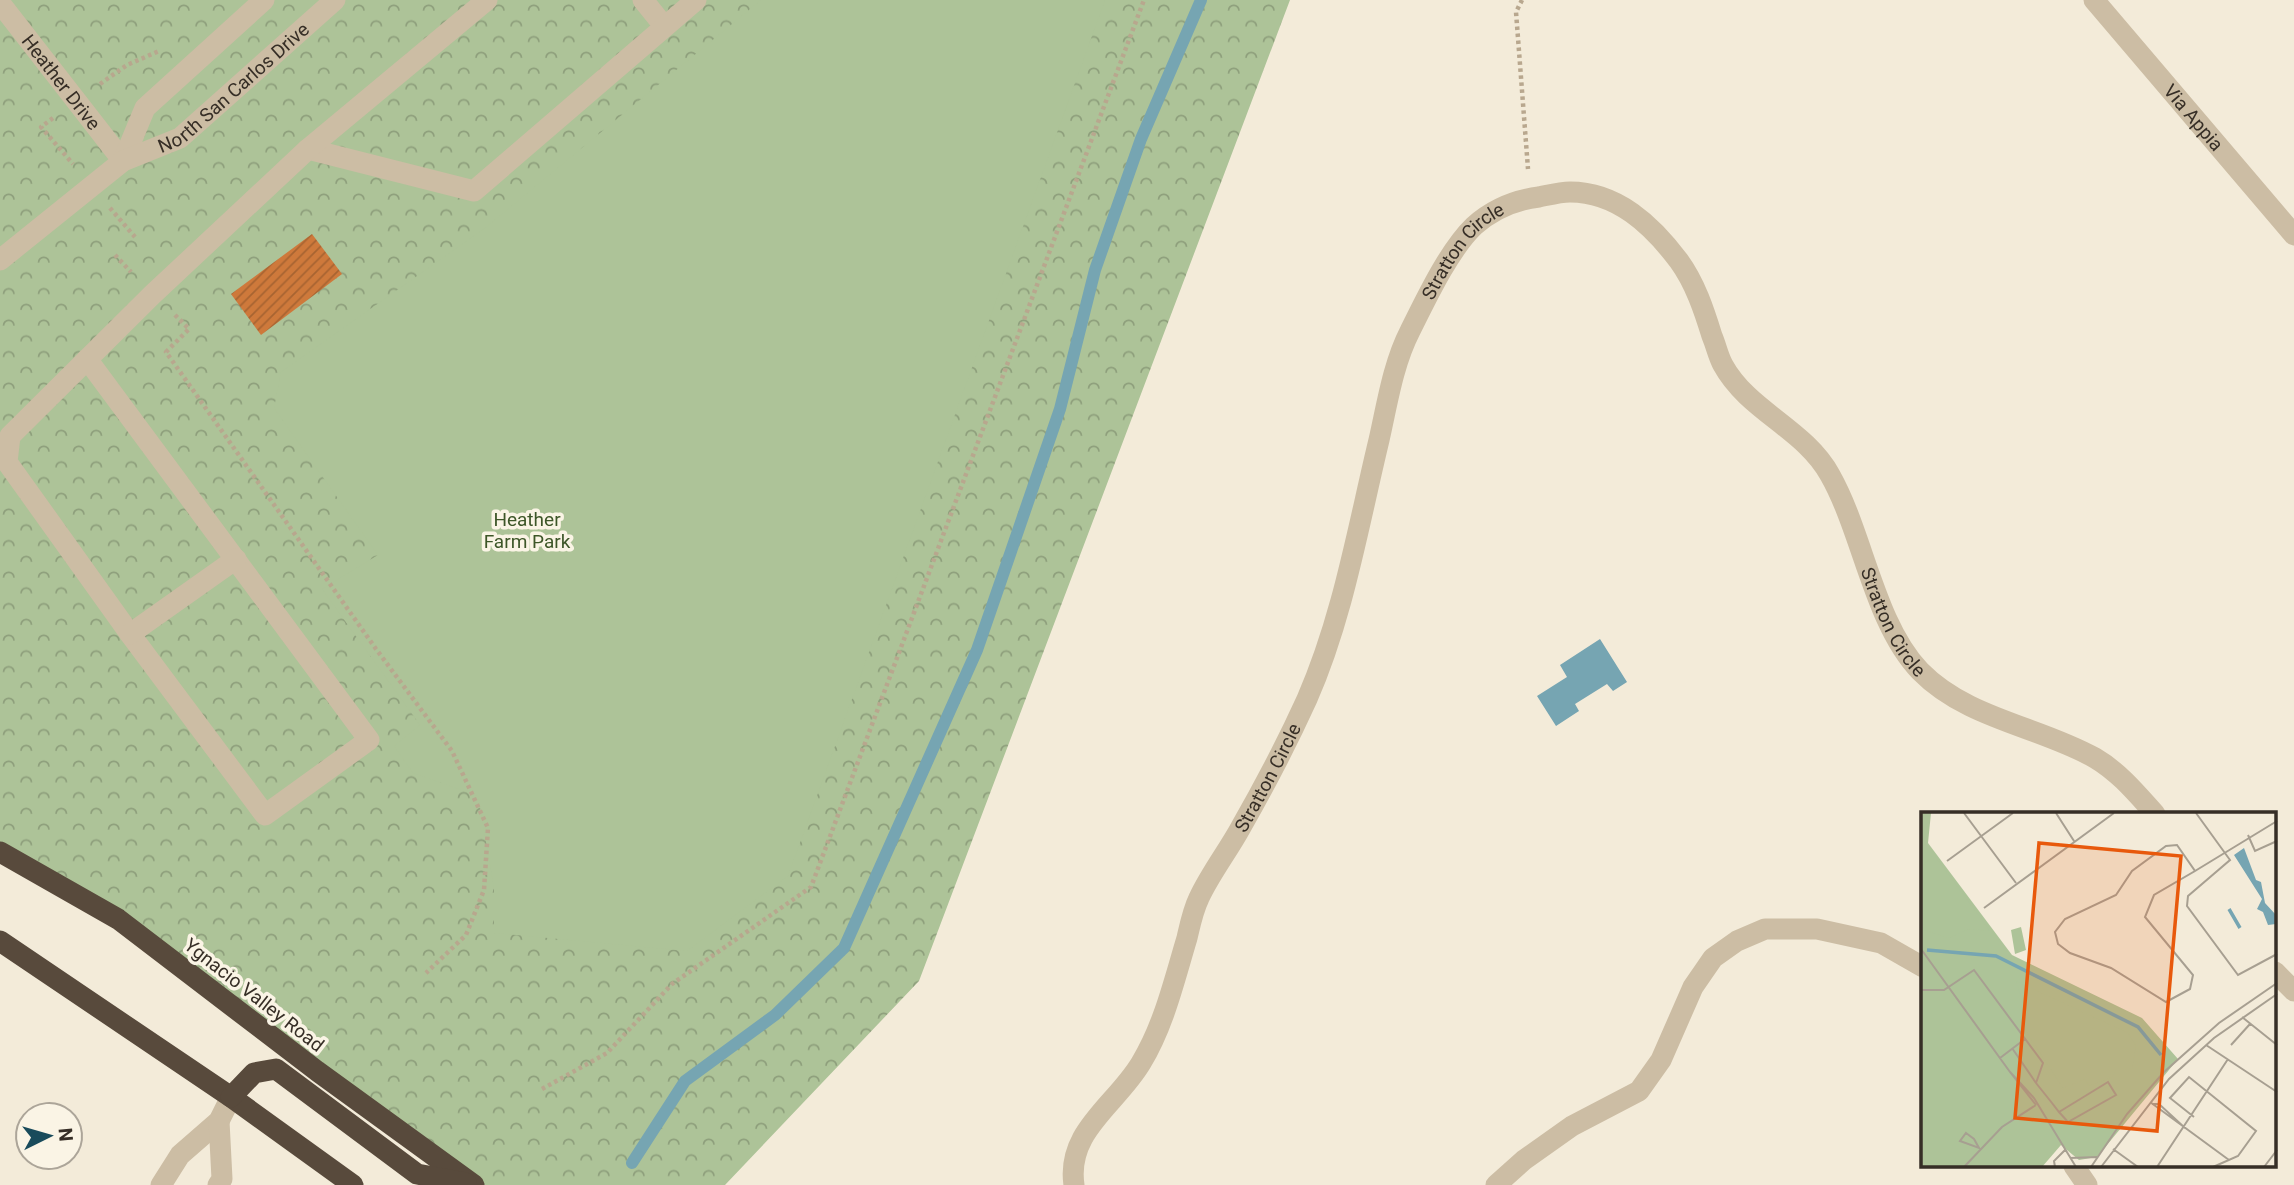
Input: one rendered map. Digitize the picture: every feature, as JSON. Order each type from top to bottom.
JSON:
[{"type":"highway","name":"Ygnacio Valley Road","points":[[0,852],[118,919],[317,1071],[473,1184]]},
{"type":"highway","points":[[0,941],[231,1097],[353,1185]]},
{"type":"highway","points":[[231,1097],[254,1073],[276,1069],[417,1174],[473,1184]]},
{"type":"street","name":"North San Carlos Drive","points":[[123,161],[145,108],[264,0]]},
{"type":"street","name":"North San Carlos Drive","points":[[0,260],[123,161],[180,138],[335,0]]},
{"type":"street","points":[[87,359],[369,740],[265,814],[130,634],[7,462],[10,436],[87,359],[153,295],[308,149],[487,0]]},
{"type":"street","points":[[643,0],[664,26]]},
{"type":"street","points":[[308,149],[474,191],[696,0]]},
{"type":"street","name":"Via Appia","points":[[2094,0],[2294,236]]},
{"type":"street","name":"Heather Drive","points":[[0,3],[123,161]]},
{"type":"street","name":"Stratton Circle","points":[[1074,1185],[1071,1168],[1075,1149],[1140,1065],[1163,1017],[1198,900],[1282,755],[1314,681],[1332,631],[1392,386],[1407,337],[1457,246],[1477,223],[1503,206],[1530,198],[1570,192],[1602,197],[1633,212],[1658,235],[1683,265],[1694,287],[1722,364],[1748,398],[1801,440],[1827,468],[1844,501],[1883,609],[1904,649],[1920,671],[1951,696],[1974,708],[2096,759],[2129,784],[2153,812]]},
{"type":"street","points":[[130,634],[236,559]]},
{"type":"street","points":[[1496,1185],[1524,1160],[1572,1126],[1639,1091],[1661,1060],[1693,987],[1713,958],[1737,941],[1765,929],[1816,929],[1881,943],[1921,966]]},
{"type":"street","points":[[2276,973],[2294,991]]},
{"type":"street","points":[[160,1185],[180,1155],[219,1121],[231,1097]]},
{"type":"street","points":[[218,1185],[222,1179],[219,1121]]},
{"type":"street","points":[[2075,1168],[2087,1185]]},
{"type":"path","points":[[541,1089],[607,1053],[672,984],[811,887],[1144,0]]},
{"type":"path","points":[[1522,0],[1516,12],[1530,198]]},
{"type":"path","points":[[115,256],[189,329],[166,352],[368,639],[452,751],[488,828],[484,890],[466,935],[426,972]]},
{"type":"green space","name":"Heather Farm Park","points":[[0,0],[1290,0],[919,981],[725,1185],[474,1185],[118,919],[0,852]]},
{"type":"green space","points":[[761,0],[1105,0],[788,876],[687,951],[494,933],[494,888],[478,796],[413,773],[394,746],[420,725],[322,589],[378,555],[274,408],[281,372],[485,228]]},
{"type":"water","points":[[1600,639],[1627,682],[1613,691],[1607,684],[1575,704],[1579,711],[1556,726],[1537,696],[1567,677],[1560,665]]},
{"type":"building","points":[[312,234],[342,274],[261,335],[231,294]]},
{"type":"waterway","points":[[632,1163],[685,1081],[775,1015],[844,948],[977,650],[1060,409],[1095,270],[1141,139],[1201,0]]}]
